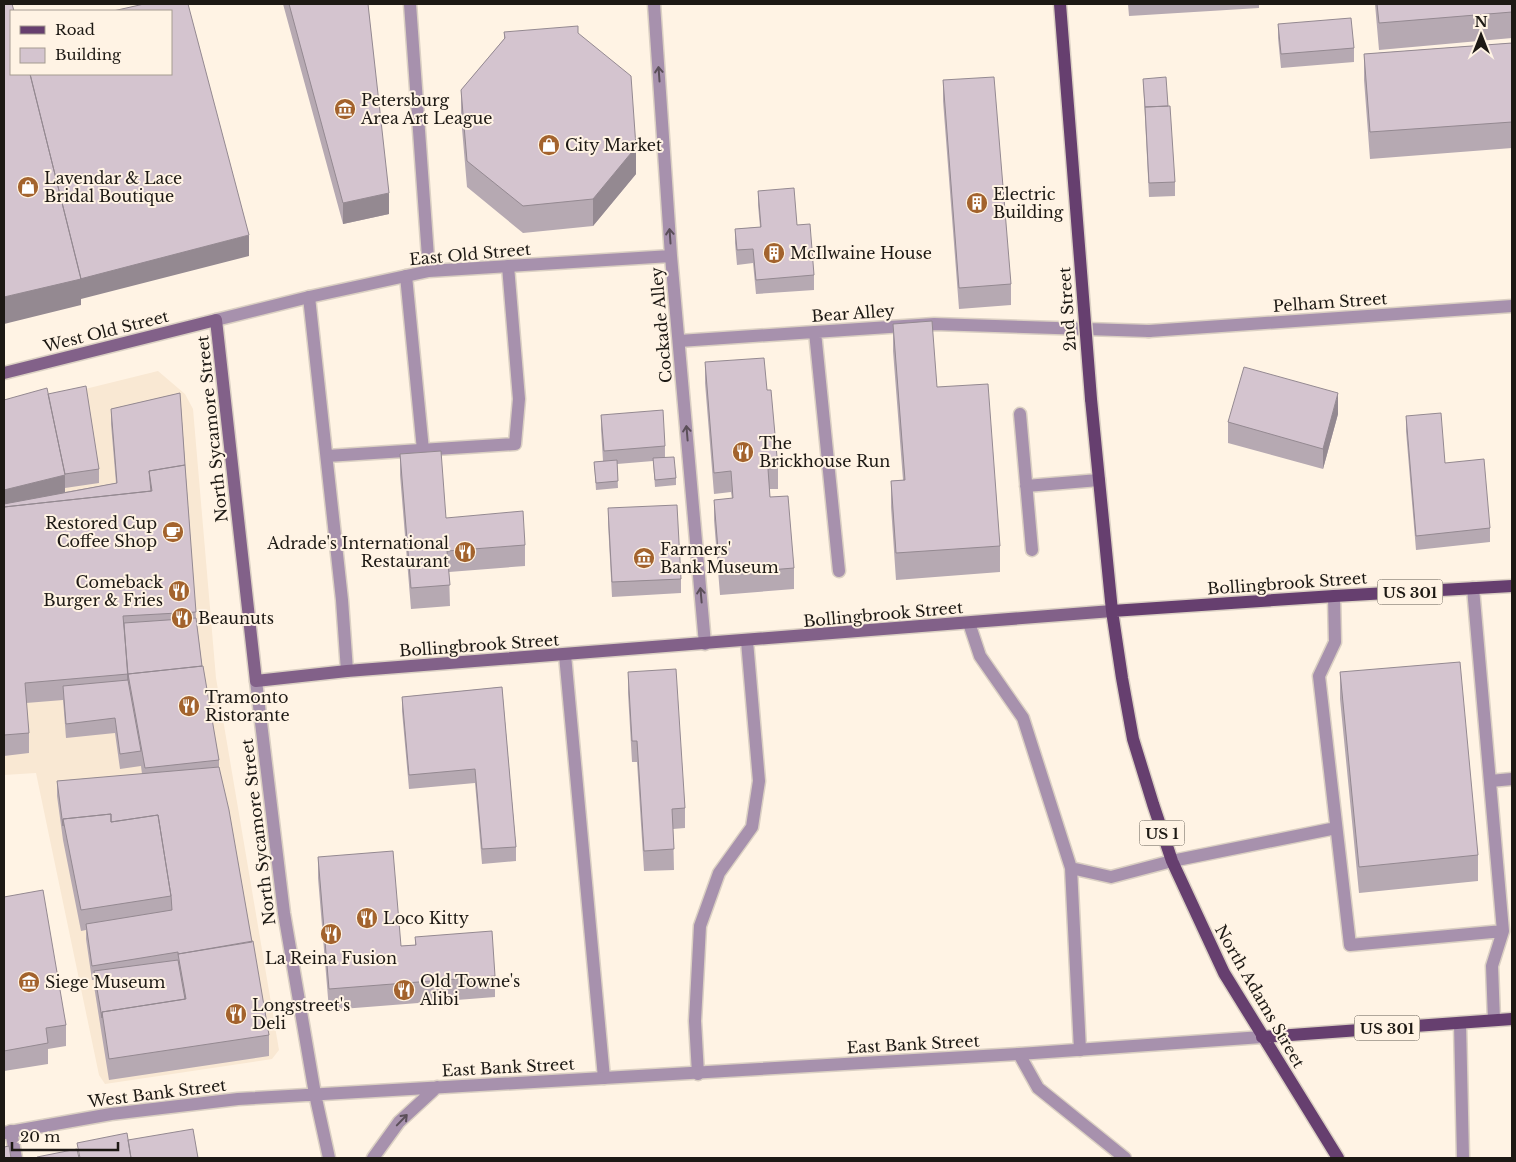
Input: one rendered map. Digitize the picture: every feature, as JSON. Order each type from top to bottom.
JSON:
[{"type":"main road","name":"2nd Street","points":[[1060,4],[1090,400],[1112,611]]},
{"type":"main road","name":"West Old Street","points":[[4,373],[216,320]]},
{"type":"main road","name":"North Sycamore Street","points":[[216,320],[256,681]]},
{"type":"main road","name":"Bollingbrook Street","points":[[256,681],[347,671],[1112,611],[1512,586]]},
{"type":"main road","name":"North Adams Street","points":[[1112,611],[1133,739],[1172,861],[1224,973],[1338,1158]]},
{"type":"main road","name":"East Bank Street","points":[[1262,1037],[1512,1019]]},
{"type":"street","points":[[410,4],[429,271]]},
{"type":"street","name":"Cockade Alley","points":[[654,4],[671,256],[705,644]]},
{"type":"street","name":"East Old Street","points":[[216,320],[309,297],[429,271],[671,256]]},
{"type":"street","points":[[327,456],[515,444],[519,400],[508,266]]},
{"type":"street","points":[[406,276],[423,450]]},
{"type":"street","points":[[309,297],[342,600],[347,671]]},
{"type":"street","name":"Pelham Street","points":[[1149,331],[1512,306]]},
{"type":"street","name":"Bear Alley","points":[[679,341],[934,324],[1149,331]]},
{"type":"street","points":[[815,332],[839,571]]},
{"type":"street","points":[[1020,414],[1032,550]]},
{"type":"street","points":[[1026,486],[1099,480]]},
{"type":"street","points":[[1473,588],[1503,930],[1492,966],[1494,1020]]},
{"type":"street","points":[[1334,596],[1334,642],[1319,676],[1350,945],[1503,930]]},
{"type":"street","points":[[969,623],[980,656],[1024,718],[1071,868],[1080,1050]]},
{"type":"street","points":[[698,1074],[696,1022],[700,926],[719,873],[752,827],[759,782],[747,641]]},
{"type":"street","points":[[565,655],[604,1078]]},
{"type":"street","name":"North Sycamore Street","points":[[256,681],[284,913],[314,1094],[329,1158]]},
{"type":"street","points":[[1490,782],[1512,779]]},
{"type":"street","points":[[1071,868],[1111,876],[1172,861],[1336,828]]},
{"type":"street","points":[[1460,1023],[1463,1158]]},
{"type":"street","name":"East Bank Street","points":[[314,1094],[698,1074],[1262,1037]]},
{"type":"street","points":[[1019,1054],[1038,1088],[1125,1158]]},
{"type":"street","points":[[373,1158],[399,1122],[436,1087]]},
{"type":"street","name":"West Bank Street","points":[[7,1132],[111,1114],[238,1099],[314,1094]]},
{"type":"street","points":[[7,1132],[16,1158]]},
{"type":"street","points":[[1106,1144],[1107,1158]]},
{"type":"shaded area","points":[[158,371],[185,394],[193,409],[216,678],[279,1050],[272,1059],[105,1084],[99,1075],[36,773],[4,775],[4,413],[77,391]]},
{"type":"building","name":"Lavendar & Lace Bridal Boutique","points":[[4,4],[12,4],[14,10],[10,10],[10,75],[30,75],[81,279],[4,297]]},
{"type":"building","points":[[144,4],[188,4],[249,235],[81,279],[30,75],[172,75],[172,10],[117,10]]},
{"type":"building","name":"Petersburg Area Art League","points":[[289,4],[368,4],[389,193],[343,203]]},
{"type":"building","points":[[1377,4],[1512,4],[1512,12],[1379,23]]},
{"type":"building","points":[[1351,18],[1354,48],[1281,54],[1278,24]]},
{"type":"building","name":"City Market","points":[[578,26],[578,33],[631,76],[636,147],[593,199],[523,206],[467,161],[461,90],[505,38],[504,32]]},
{"type":"building","points":[[1512,43],[1512,122],[1370,132],[1364,54]]},
{"type":"building","name":"Electric Building","points":[[994,77],[1011,284],[959,288],[943,80]]},
{"type":"building","points":[[1166,77],[1168,106],[1145,107],[1143,79]]},
{"type":"building","points":[[1170,106],[1175,182],[1149,183],[1145,107]]},
{"type":"building","name":"McIlwaine House","points":[[794,188],[797,225],[810,224],[814,275],[756,280],[753,249],[737,250],[735,229],[761,227],[758,191]]},
{"type":"building","points":[[932,321],[937,387],[988,384],[1000,546],[896,553],[891,481],[905,480],[893,324]]},
{"type":"building","points":[[764,358],[767,390],[771,390],[778,468],[768,469],[770,497],[788,496],[794,568],[720,574],[714,500],[733,498],[731,471],[714,473],[705,362]]},
{"type":"building","points":[[1244,367],[1338,393],[1323,449],[1228,422]]},
{"type":"building","points":[[86,386],[99,469],[65,474],[48,394]]},
{"type":"building","points":[[47,388],[65,475],[4,490],[4,400]]},
{"type":"building","points":[[180,393],[185,465],[149,471],[151,491],[4,507],[4,504],[117,483],[111,409]]},
{"type":"building","points":[[663,410],[665,446],[604,451],[601,415]]},
{"type":"building","points":[[1441,413],[1445,463],[1484,459],[1490,528],[1416,536],[1406,416]]},
{"type":"building","name":"Adrade's International Restaurant","points":[[441,451],[446,518],[523,511],[525,545],[447,551],[450,585],[411,588],[400,454]]},
{"type":"building","points":[[674,457],[676,478],[655,480],[653,458]]},
{"type":"building","points":[[617,460],[618,481],[596,483],[594,462]]},
{"type":"building","points":[[185,465],[196,612],[123,616],[128,674],[25,683],[29,733],[4,735],[4,507],[152,491],[149,471]]},
{"type":"building","name":"Farmers' Bank Museum","points":[[677,505],[681,579],[612,582],[608,508]]},
{"type":"building","points":[[196,618],[202,666],[128,674],[128,680],[124,623]]},
{"type":"building","points":[[1460,662],[1478,855],[1359,867],[1340,672]]},
{"type":"building","points":[[203,666],[219,760],[145,768],[128,674]]},
{"type":"building","points":[[676,669],[685,808],[672,809],[674,849],[644,851],[637,741],[632,741],[628,672]]},
{"type":"building","points":[[128,680],[141,751],[120,754],[115,718],[66,724],[63,686]]},
{"type":"building","points":[[502,687],[516,847],[482,849],[475,769],[409,775],[402,697]]},
{"type":"building","points":[[219,767],[229,810],[252,942],[92,966],[86,924],[172,910],[158,815],[111,822],[111,814],[63,819],[63,826],[57,781]]},
{"type":"building","points":[[111,814],[111,822],[158,815],[171,896],[81,910],[63,819]]},
{"type":"building","points":[[393,851],[401,946],[416,945],[415,937],[492,931],[495,976],[329,989],[318,857]]},
{"type":"building","name":"Siege Museum","points":[[43,890],[66,1025],[46,1028],[48,1043],[4,1051],[4,897]]},
{"type":"building","points":[[253,941],[269,1035],[109,1059],[102,1012],[186,999],[178,954]]},
{"type":"building","points":[[178,960],[185,999],[102,1012],[102,1018],[94,971]]},
{"type":"building","points":[[193,1129],[198,1158],[131,1158],[128,1140]]},
{"type":"building","points":[[127,1133],[131,1158],[80,1158],[77,1143]]},
{"type":"building","points":[[9,1146],[11,1158],[4,1158],[4,1147]]},
{"type":"building","points":[[77,1149],[79,1158],[37,1158],[37,1157]]},
{"type":"place","name":"Petersburg Area Art League","points":[[345,109]]},
{"type":"place","name":"City Market","points":[[549,145]]},
{"type":"place","name":"Lavendar & Lace Bridal Boutique","points":[[28,187]]},
{"type":"place","name":"Electric Building","points":[[977,203]]},
{"type":"place","name":"McIlwaine House","points":[[774,253]]},
{"type":"place","name":"The Brickhouse Run","points":[[743,452]]},
{"type":"place","name":"Restored Cup Coffee Shop","points":[[173,532]]},
{"type":"place","name":"Adrade's International Restaurant","points":[[465,552]]},
{"type":"place","name":"Farmers' Bank Museum","points":[[644,558]]},
{"type":"place","name":"Comeback Burger & Fries","points":[[179,591]]},
{"type":"place","name":"Beaunuts","points":[[182,618]]},
{"type":"place","name":"Tramonto Ristorante","points":[[189,706]]},
{"type":"place","name":"Loco Kitty","points":[[367,918]]},
{"type":"place","name":"La Reina Fusion","points":[[331,934]]},
{"type":"place","name":"Siege Museum","points":[[29,982]]},
{"type":"place","name":"Old Towne's Alibi","points":[[404,990]]},
{"type":"place","name":"Longstreet's Deli","points":[[236,1014]]}]
